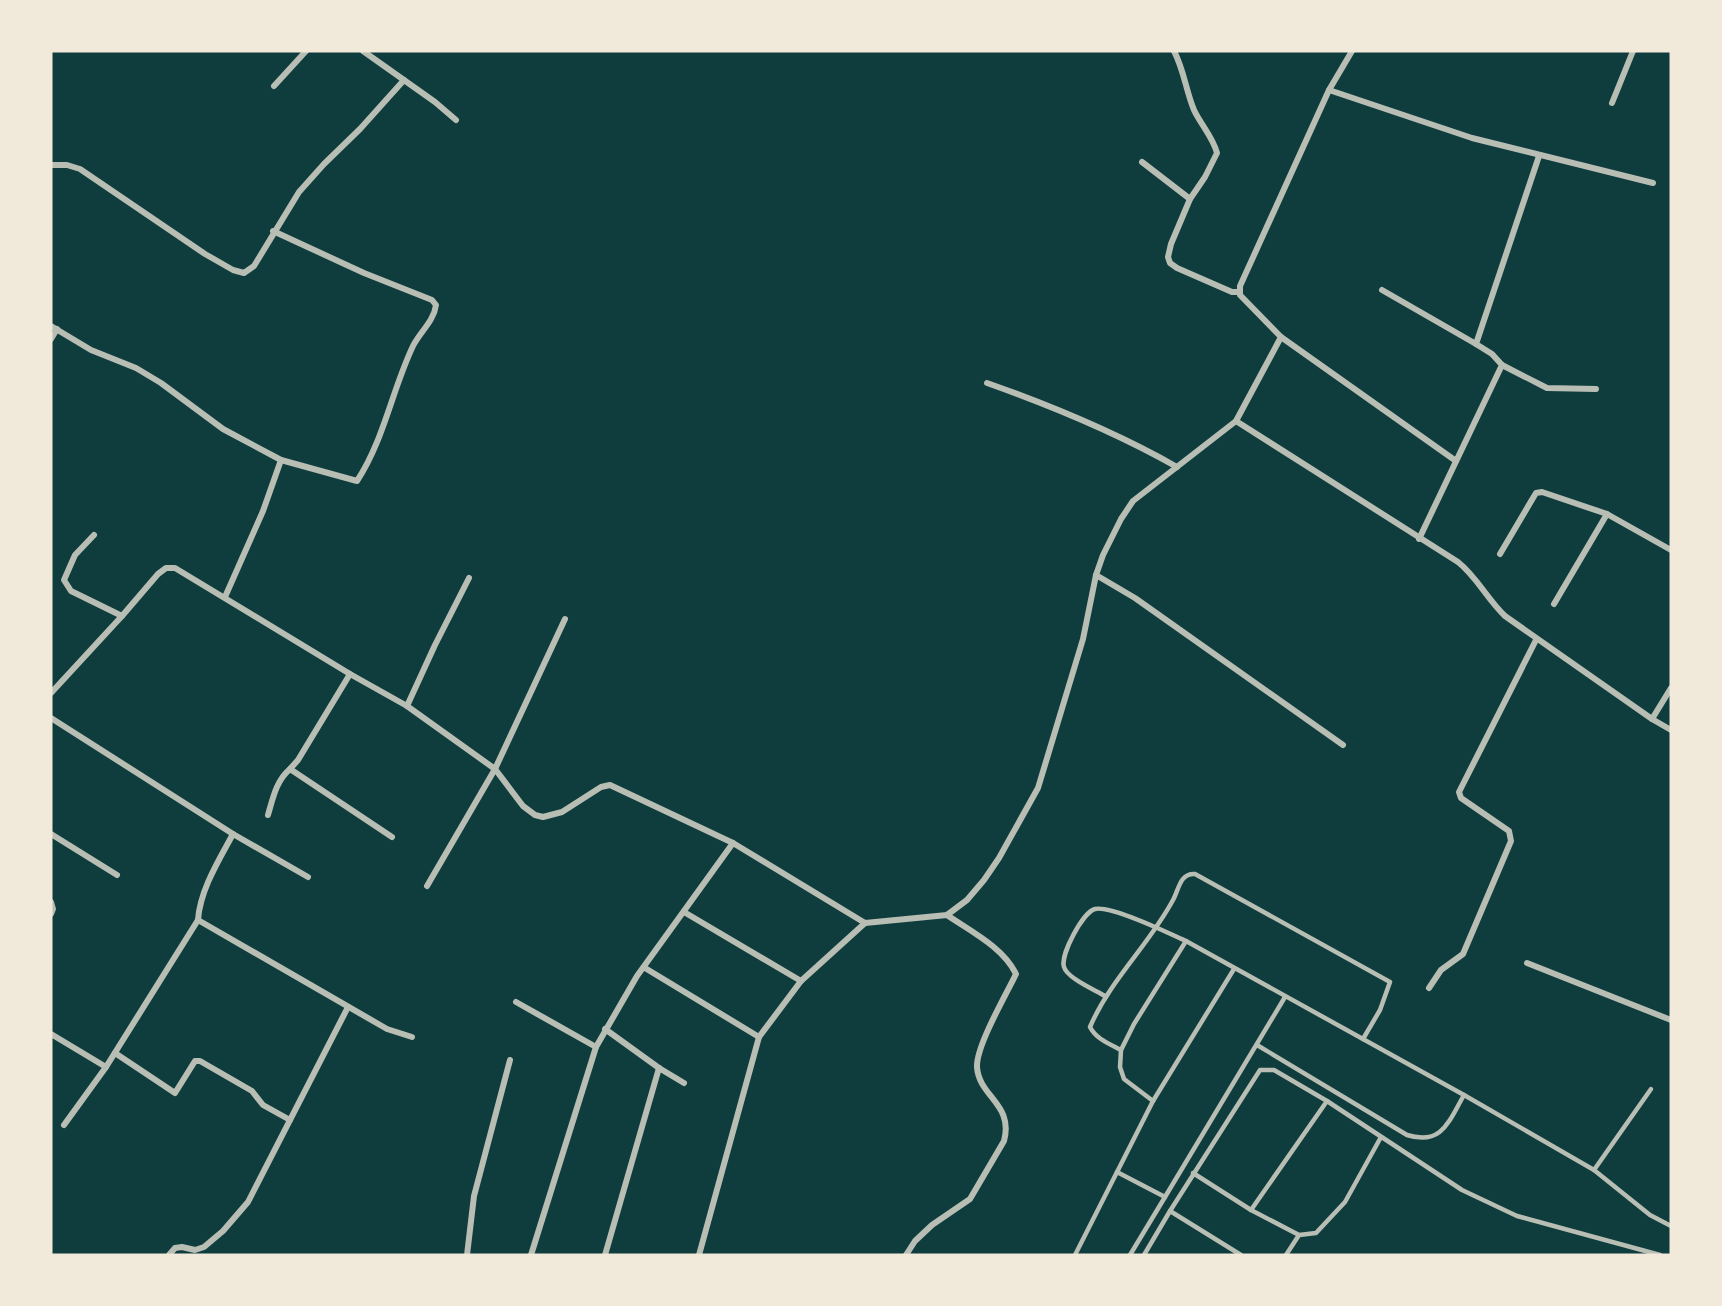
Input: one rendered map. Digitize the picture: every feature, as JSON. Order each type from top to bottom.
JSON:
[{"type":"street","points":[[274,86],[306,51]]},
{"type":"street","points":[[363,51],[435,102],[456,120]]},
{"type":"street","points":[[1173,51],[1178,59],[1193,108],[1216,149],[1216,157],[1190,199],[1169,249],[1170,262],[1177,268],[1214,285],[1232,292],[1239,292],[1281,337],[1456,461]]},
{"type":"street","points":[[1239,292],[1329,90],[1352,51]]},
{"type":"street","points":[[1612,103],[1633,51]]},
{"type":"street","points":[[51,165],[67,165],[80,169],[205,254],[233,270],[244,273],[254,266],[273,231],[299,192],[404,80]]},
{"type":"street","points":[[1329,90],[1472,138],[1653,183]]},
{"type":"street","points":[[1476,344],[1539,156]]},
{"type":"street","points":[[1142,162],[1190,199]]},
{"type":"street","points":[[51,339],[54,328],[90,350],[136,368],[168,388],[223,429],[281,460],[357,481],[375,448],[414,345],[435,312],[436,305],[432,300],[364,273],[273,231]]},
{"type":"street","points":[[1382,290],[1476,344],[1492,354],[1502,365],[1547,388],[1596,389]]},
{"type":"street","points":[[699,1255],[759,1037],[801,981],[865,923],[946,915],[968,900],[984,880],[1038,788],[1083,639],[1096,575],[1103,555],[1133,501],[1236,421],[1281,337]]},
{"type":"street","points":[[1419,538],[1502,365]]},
{"type":"street","points":[[987,383],[1097,427],[1177,467]]},
{"type":"street","points":[[1236,421],[1466,568],[1496,608],[1536,640],[1652,719],[1671,729]]},
{"type":"street","points":[[225,597],[281,460]]},
{"type":"street","points":[[1500,554],[1536,494],[1542,492],[1607,514],[1671,550]]},
{"type":"street","points":[[1554,604],[1607,514]]},
{"type":"street","points":[[94,535],[75,555],[64,580],[71,591],[122,616]]},
{"type":"street","points":[[51,693],[158,574],[166,568],[176,568],[350,675],[407,706],[495,769],[523,806],[535,815],[543,817],[562,812],[601,787],[610,785],[733,843],[865,923]]},
{"type":"street","points":[[1096,575],[1135,598],[1343,745]]},
{"type":"street","points":[[407,706],[469,578]]},
{"type":"street","points":[[427,886],[495,769],[565,619]]},
{"type":"street","points":[[1429,988],[1441,970],[1462,954],[1511,841],[1509,831],[1461,798],[1459,792],[1536,640]]},
{"type":"street","points":[[268,815],[275,790],[283,776],[298,760],[350,675]]},
{"type":"street","points":[[1652,719],[1671,688]]},
{"type":"street","points":[[51,718],[233,834],[308,877]]},
{"type":"street","points":[[290,769],[392,837]]},
{"type":"street","points":[[51,834],[117,875]]},
{"type":"street","points":[[64,1125],[106,1067],[198,920],[199,909],[210,880],[233,834]]},
{"type":"street","points":[[531,1255],[596,1047],[637,976],[645,968],[733,843]]},
{"type":"street","points":[[51,902],[53,909],[51,914]]},
{"type":"street","points":[[684,912],[801,981]]},
{"type":"street","points":[[906,1255],[915,1241],[932,1225],[970,1199],[1004,1141],[1006,1132],[1007,1120],[978,1075],[977,1056],[1016,974],[1012,965],[1001,953],[946,915]]},
{"type":"street","points":[[198,920],[387,1029],[412,1037]]},
{"type":"street","points":[[1527,963],[1671,1020]]},
{"type":"street","points":[[645,968],[759,1037]]},
{"type":"street","points":[[516,1002],[596,1047]]},
{"type":"street","points":[[169,1255],[175,1248],[195,1250],[204,1247],[248,1202],[348,1007]]},
{"type":"street","points":[[605,1029],[684,1083]]},
{"type":"street","points":[[51,1034],[106,1067]]},
{"type":"street","points":[[115,1053],[175,1093],[195,1061],[200,1060],[252,1091],[263,1105],[290,1120]]},
{"type":"street","points":[[467,1255],[474,1196],[510,1060]]},
{"type":"street","points":[[605,1255],[659,1068]]},
{"type":"lane","points":[[1121,1050],[1100,1038],[1092,1032],[1090,1027],[1105,996],[1155,927],[1173,900],[1184,876],[1188,874],[1195,874],[1390,982],[1380,1010],[1363,1039]]},
{"type":"lane","points":[[1105,996],[1069,974],[1064,967],[1063,955],[1086,914],[1094,909],[1104,909],[1186,941],[1594,1170],[1650,1215],[1671,1226]]},
{"type":"lane","points":[[1153,1101],[1124,1079],[1120,1067],[1121,1050],[1134,1024],[1186,941]]},
{"type":"lane","points":[[1075,1255],[1153,1101],[1234,969]]},
{"type":"lane","points":[[1130,1255],[1285,997]]},
{"type":"lane","points":[[1257,1045],[1407,1135],[1420,1139],[1429,1139],[1441,1132],[1464,1095]]},
{"type":"lane","points":[[1144,1255],[1193,1173],[1260,1070],[1274,1070],[1327,1101],[1462,1190],[1517,1216],[1660,1255]]},
{"type":"lane","points":[[1594,1170],[1651,1089]]},
{"type":"lane","points":[[1251,1210],[1327,1101]]},
{"type":"lane","points":[[1193,1173],[1251,1210],[1299,1235],[1316,1233],[1344,1202],[1381,1137]]},
{"type":"lane","points":[[1117,1172],[1165,1197]]},
{"type":"lane","points":[[1170,1210],[1241,1255]]},
{"type":"lane","points":[[1286,1255],[1299,1235]]}]
